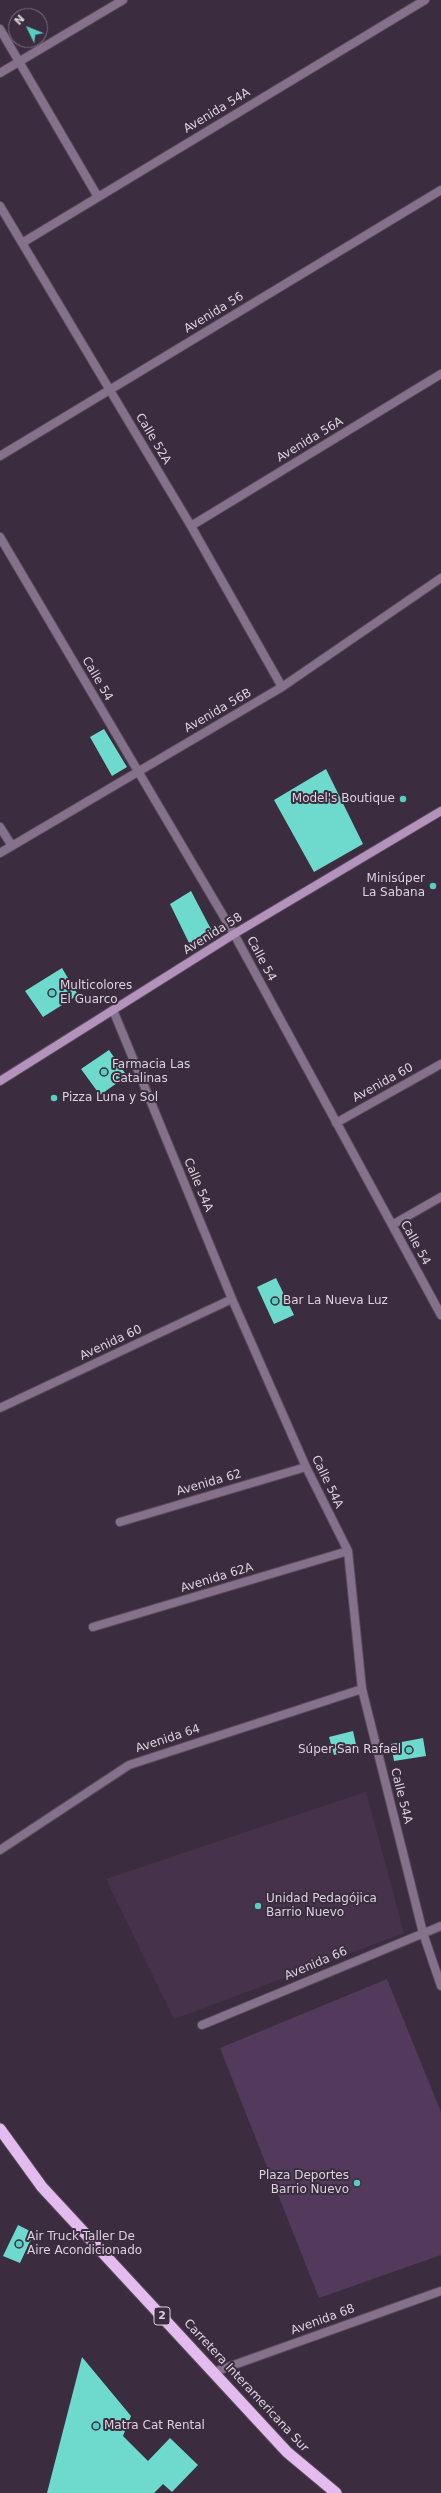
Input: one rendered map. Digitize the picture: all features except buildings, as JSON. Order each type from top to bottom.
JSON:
[{"type":"highway","name":"Carretera Interamericana Sur","points":[[0,2129],[42,2188],[288,2452],[336,2493]]},
{"type":"main road","name":"Avenida 58","points":[[0,1081],[234,934],[441,811]]},
{"type":"street","points":[[0,73],[110,3],[123,0]]},
{"type":"street","name":"Avenida 54A","points":[[22,243],[425,0]]},
{"type":"street","points":[[0,29],[98,197]]},
{"type":"street","name":"Avenida 56","points":[[0,456],[441,190]]},
{"type":"street","name":"Calle 52A","points":[[0,206],[191,526],[282,687]]},
{"type":"street","name":"Avenida 56A","points":[[191,526],[441,374]]},
{"type":"street","name":"Calle 54","points":[[0,537],[234,934],[441,1316]]},
{"type":"street","name":"Avenida 56B","points":[[0,853],[282,687],[441,578]]},
{"type":"street","points":[[0,827],[12,846]]},
{"type":"street","name":"Calle 54A","points":[[113,1010],[232,1299],[306,1467],[348,1551],[362,1689],[423,1933],[441,1986]]},
{"type":"street","name":"Avenida 60","points":[[336,1123],[441,1064]]},
{"type":"street","points":[[392,1225],[441,1197]]},
{"type":"street","name":"Avenida 60","points":[[0,1408],[232,1299]]},
{"type":"street","name":"Avenida 62","points":[[120,1522],[306,1467]]},
{"type":"street","name":"Avenida 62A","points":[[93,1627],[348,1551]]},
{"type":"street","name":"Avenida 64","points":[[0,1850],[129,1765],[362,1689]]},
{"type":"street","name":"Avenida 66","points":[[202,2025],[441,1926]]},
{"type":"street","name":"Avenida 68","points":[[214,2372],[441,2291]]},
{"type":"shaded area","name":"Unidad Pedagójica Barrio Nuevo","points":[[366,1792],[404,1933],[174,2019],[106,1879]]},
{"type":"shaded area","name":"Plaza Deportes Barrio Nuevo","points":[[387,1979],[441,2112],[441,2255],[319,2298],[220,2048]]},
{"type":"place","name":"Model's Boutique","points":[[403,799]]},
{"type":"place","name":"Minisúper La Sabana","points":[[433,886]]},
{"type":"place","name":"Multicolores El Guarco","points":[[52,993]]},
{"type":"place","name":"Farmacia Las Catalinas","points":[[104,1072]]},
{"type":"place","name":"Pizza Luna y Sol","points":[[54,1098]]},
{"type":"place","name":"Bar La Nueva Luz","points":[[275,1301]]},
{"type":"place","name":"Súper San Rafael","points":[[409,1750]]},
{"type":"place","name":"Unidad Pedagójica Barrio Nuevo","points":[[258,1906]]},
{"type":"place","name":"Plaza Deportes Barrio Nuevo","points":[[357,2183]]},
{"type":"place","name":"Air Truck Taller De Aire Acondicionado","points":[[19,2244]]},
{"type":"place","name":"Matra Cat Rental","points":[[96,2426]]}]
